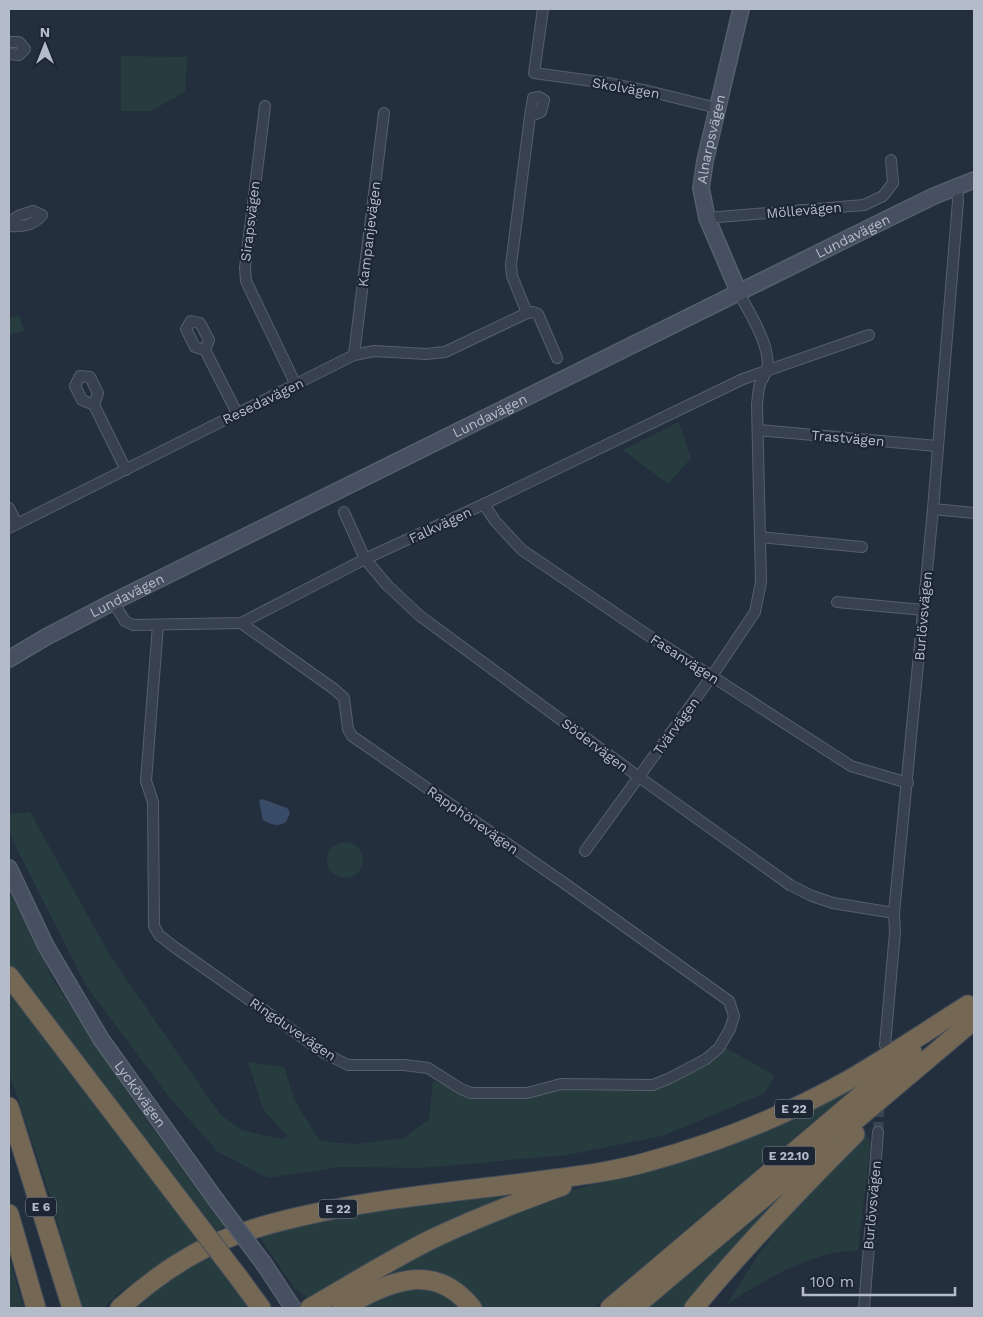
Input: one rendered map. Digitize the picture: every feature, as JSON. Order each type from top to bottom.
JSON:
[{"type":"highway","points":[[9,976],[261,1308]]},
{"type":"highway","points":[[694,1308],[796,1194],[933,1055],[972,1008]]},
{"type":"highway","name":"E 22.10","points":[[610,1308],[972,1008]]},
{"type":"highway","name":"E 22","points":[[120,1308],[152,1281],[195,1253],[260,1227],[328,1210],[369,1203],[601,1173],[686,1151],[758,1125],[790,1110],[849,1080],[972,1008]]},
{"type":"highway","name":"E 22.10","points":[[633,1308],[933,1055]]},
{"type":"highway","name":"E 6","points":[[9,1107],[72,1308]]},
{"type":"highway","points":[[310,1308],[400,1256],[467,1223],[601,1173]]},
{"type":"highway","name":"E 6","points":[[9,1214],[36,1308]]},
{"type":"highway","points":[[342,1308],[397,1281],[412,1279],[426,1280],[449,1286],[464,1298],[472,1308]]},
{"type":"highway","points":[[358,1308],[376,1291]]},
{"type":"main road","name":"Alnarpsvägen","points":[[739,293],[707,218],[701,188],[705,161],[741,9]]},
{"type":"main road","name":"Lundavägen","points":[[9,659],[112,602],[957,186],[974,180]]},
{"type":"main road","name":"Lyckövägen","points":[[9,868],[46,946],[101,1039],[264,1264],[293,1308]]},
{"type":"street","name":"Skolvägen","points":[[543,9],[534,74],[607,83],[717,108]]},
{"type":"street","points":[[9,42],[19,42],[25,49],[19,55],[9,54]]},
{"type":"street","name":"Sirapsvägen","points":[[265,106],[245,268],[246,280],[296,385]]},
{"type":"street","name":"Kampanjevägen","points":[[354,355],[384,113]]},
{"type":"street","points":[[530,116],[510,265],[512,276],[528,313],[538,314],[557,358]]},
{"type":"street","name":"Möllevägen","points":[[707,218],[864,205],[883,196],[893,183],[891,160]]},
{"type":"street","name":"Burlövsvägen","points":[[884,1045],[894,913],[933,509],[958,201],[957,186]]},
{"type":"street","name":"Tvärvägen","points":[[585,851],[712,676],[755,612],[761,582],[757,404],[759,386],[767,369],[766,352],[758,329],[739,293]]},
{"type":"street","name":"Resedavägen","points":[[13,526],[354,355],[374,351],[426,354],[445,352],[528,313]]},
{"type":"street","name":"Falkvägen","points":[[112,602],[129,624],[240,623],[365,559],[484,504],[742,378],[869,335]]},
{"type":"street","points":[[205,350],[237,413]]},
{"type":"street","points":[[94,405],[126,470]]},
{"type":"street","name":"Trastvägen","points":[[758,430],[938,446]]},
{"type":"street","name":"Fasanvägen","points":[[484,504],[495,521],[522,550],[712,676],[851,766],[908,783]]},
{"type":"street","points":[[9,508],[13,526]]},
{"type":"street","points":[[933,509],[974,514]]},
{"type":"street","name":"Södervägen","points":[[344,512],[365,559],[387,585],[420,616],[639,778],[790,885],[812,896],[833,903],[894,913]]},
{"type":"street","points":[[760,536],[862,547]]},
{"type":"street","points":[[837,602],[924,610]]},
{"type":"street","name":"Rapphönevägen","points":[[240,623],[344,698],[348,729],[352,736],[564,883],[729,1001]]},
{"type":"street","name":"Ringduvevägen","points":[[158,625],[146,781],[153,802],[154,926],[159,935],[173,946],[326,1054],[348,1065],[404,1065],[428,1068],[461,1089],[471,1093],[527,1093],[561,1084],[653,1085],[706,1058],[719,1048],[730,1029],[734,1016],[729,1001]]},
{"type":"street","name":"Burlövsvägen","points":[[864,1308],[878,1132]]},
{"type":"green space","points":[[121,56],[187,57],[185,92],[151,111],[121,111]]},
{"type":"green space","points":[[19,315],[24,331],[9,335],[9,318]]},
{"type":"green space","points":[[679,422],[691,458],[668,484],[623,450]]},
{"type":"green space","points":[[30,812],[111,957],[220,1114],[241,1130],[281,1139],[288,1137],[263,1109],[248,1062],[284,1067],[295,1101],[320,1141],[355,1144],[404,1138],[429,1119],[433,1080],[460,1093],[474,1096],[536,1096],[560,1088],[654,1088],[725,1047],[775,1076],[764,1094],[662,1136],[567,1155],[423,1168],[340,1167],[268,1178],[218,1152],[169,1097],[86,986],[9,833],[9,814]]},
{"type":"green space","points":[[345,842],[352,843],[358,847],[362,853],[362,867],[358,873],[352,877],[345,878],[338,877],[332,873],[328,867],[327,860],[328,853],[332,847],[338,843]]},
{"type":"green space","points":[[9,891],[54,981],[133,1101],[224,1226],[216,1231],[9,963]]},
{"type":"green space","points":[[9,985],[201,1241],[138,1279],[104,1308],[81,1308],[52,1202],[9,1072]]},
{"type":"green space","points":[[872,1072],[593,1308],[478,1308],[424,1274],[345,1301],[398,1263],[537,1201],[641,1170]]},
{"type":"green space","points":[[866,1135],[871,1142],[858,1250],[822,1256],[789,1268],[727,1304],[756,1258],[794,1209]]},
{"type":"green space","points":[[558,1184],[323,1295],[307,1298],[295,1289],[259,1236],[307,1222]]},
{"type":"green space","points":[[781,1197],[688,1308],[649,1308]]},
{"type":"green space","points":[[210,1255],[248,1308],[132,1308],[185,1268]]},
{"type":"green space","points":[[9,1258],[24,1308],[9,1308]]},
{"type":"green space","points":[[425,1287],[449,1296],[463,1308],[364,1308],[380,1294]]},
{"type":"water","points":[[262,799],[287,808],[290,813],[286,822],[274,825],[263,820],[259,801]]},
{"type":"tunnel","points":[[878,1132],[880,1099]]}]
